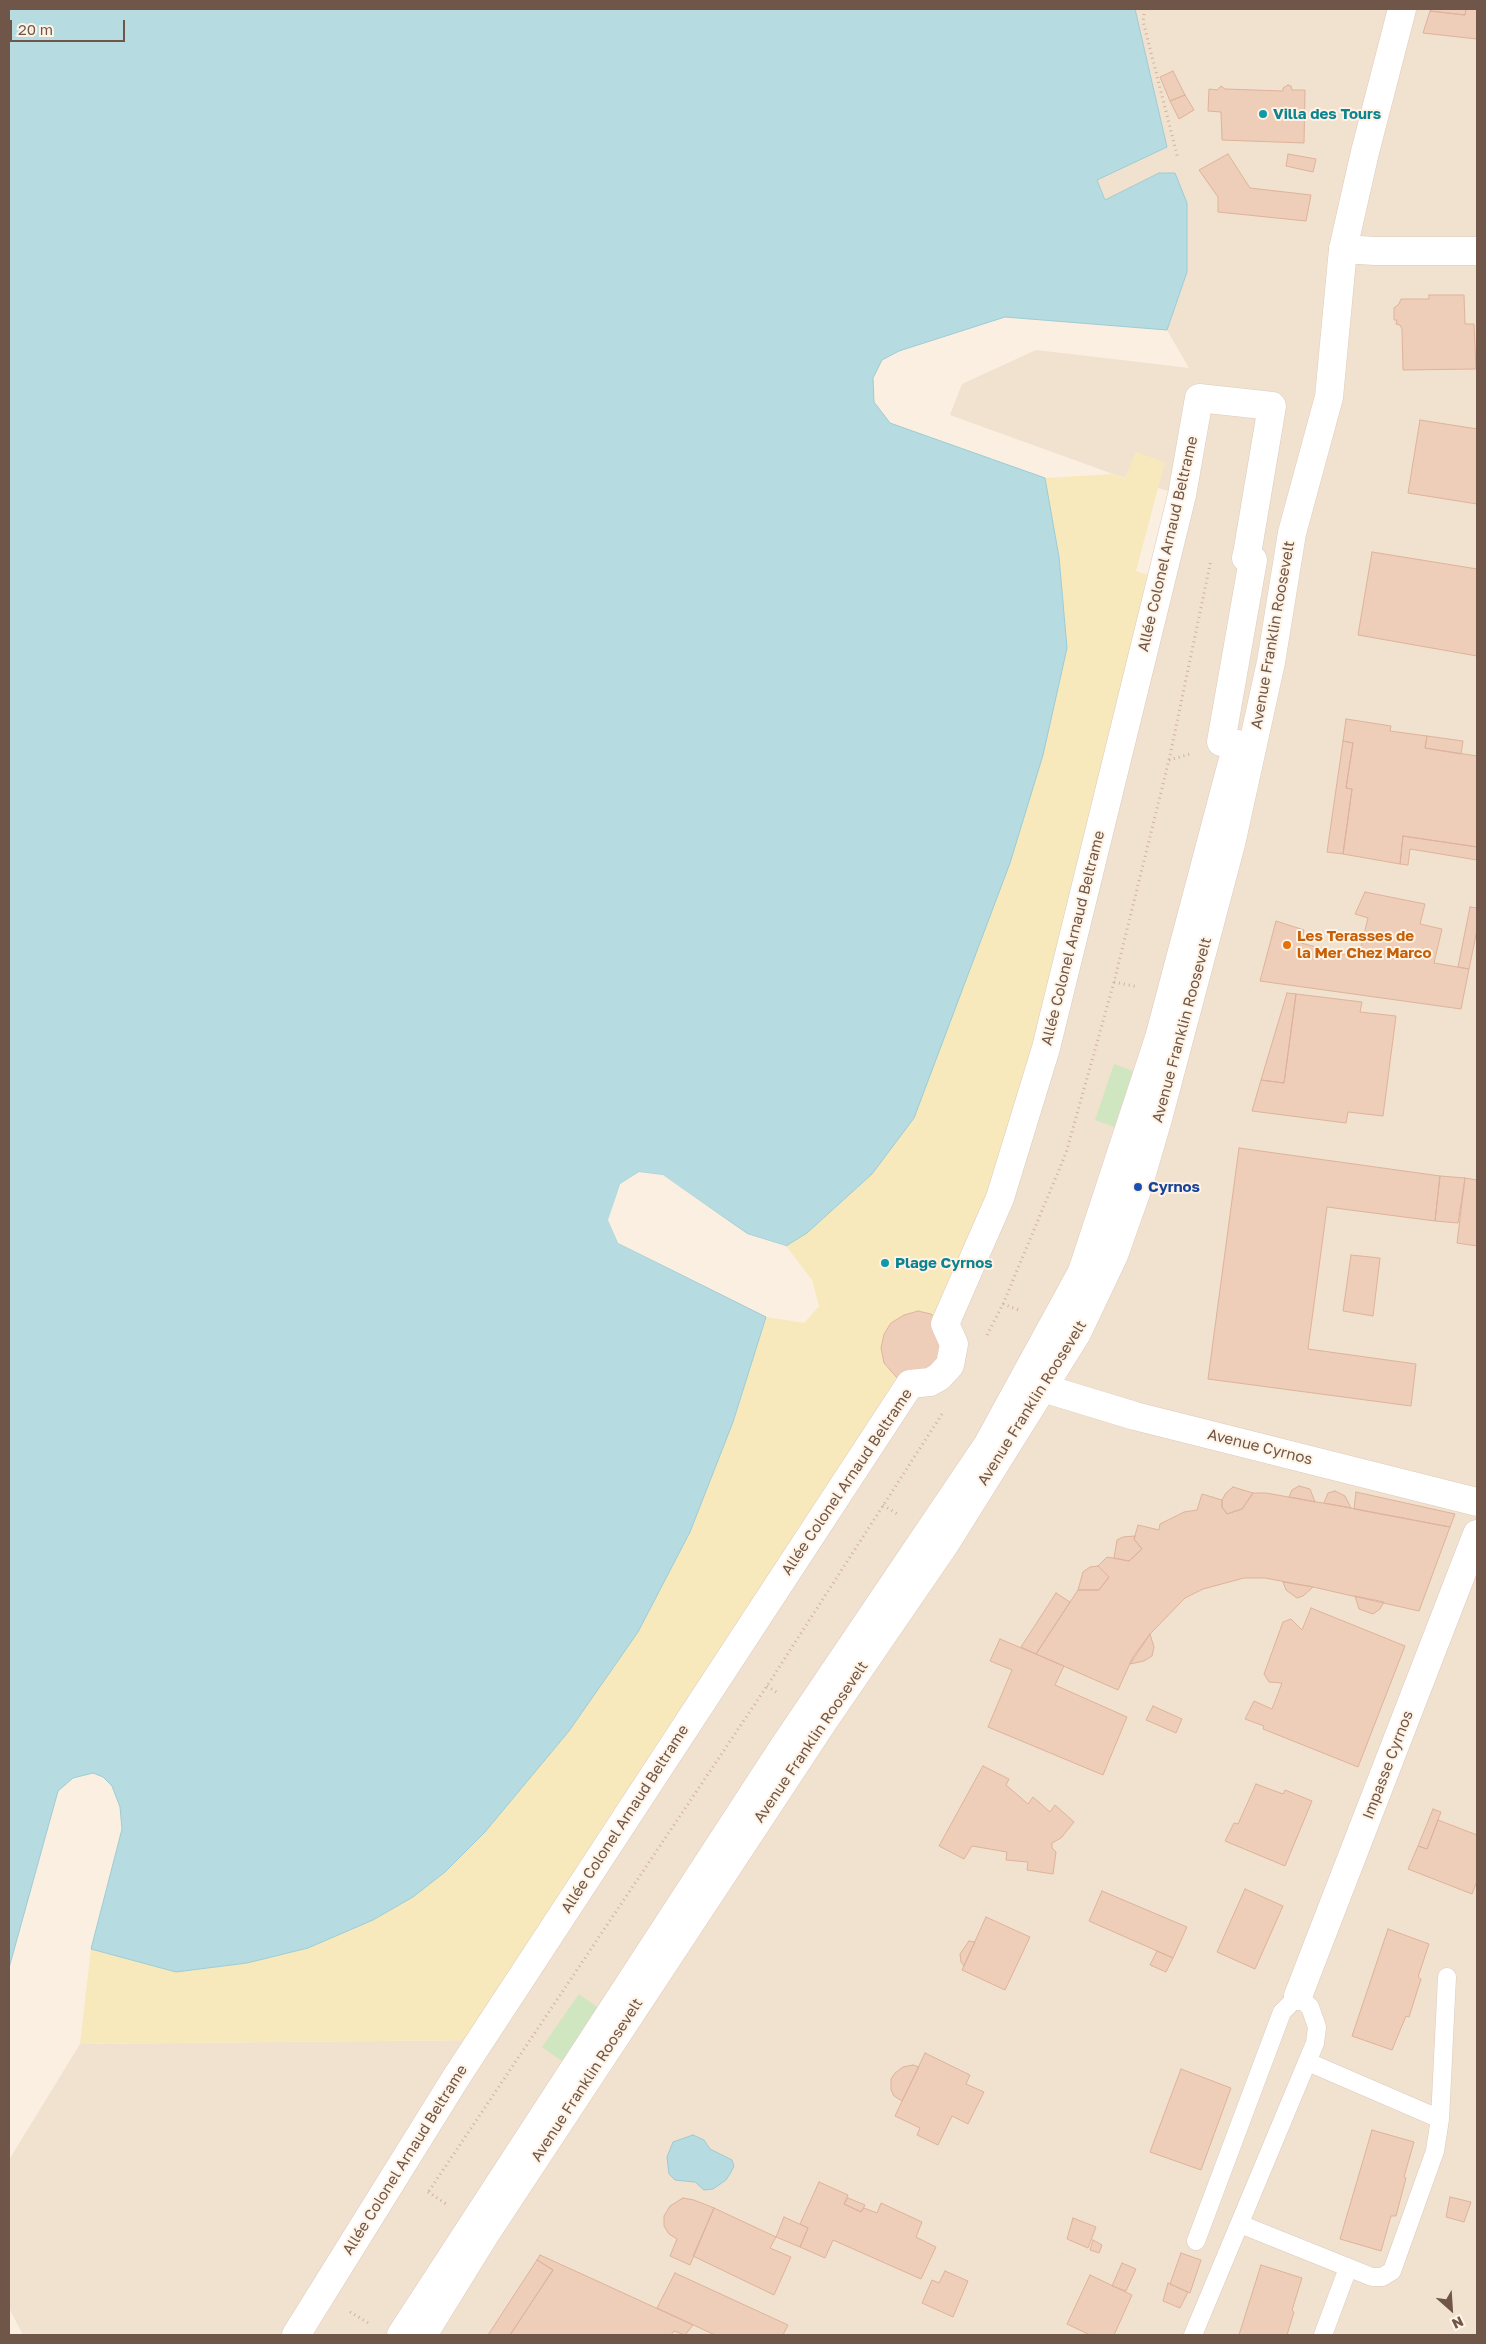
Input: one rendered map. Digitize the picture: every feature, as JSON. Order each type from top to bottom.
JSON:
[{"type":"street","name":"Avenue Franklin Roosevelt","points":[[423,2335],[562,2117],[818,1730],[945,1544],[1077,1333],[1114,1255],[1138,1187],[1191,999],[1231,844],[1264,692],[1292,533],[1329,397],[1343,249],[1365,152],[1402,9]]},
{"type":"street","points":[[1343,249],[1376,251],[1477,251]]},
{"type":"street","name":"Allée Colonel Arnaud Beltrame","points":[[296,2335],[456,2076],[910,1384],[930,1382],[939,1377],[950,1365],[954,1344],[945,1324],[1000,1198],[1046,1048],[1182,496],[1199,398],[1272,406],[1246,558],[1254,560],[1222,742],[1237,744],[1159,1038],[1082,1272],[988,1444],[782,1748],[402,2335]]},
{"type":"street","name":"Avenue Cyrnos","points":[[1043,1388],[1135,1416],[1477,1502]]},
{"type":"street","name":"Impasse Cyrnos","points":[[1298,1996],[1477,1534]]},
{"type":"lane","points":[[1240,2224],[1372,2277],[1382,2277],[1392,2271],[1434,2151],[1440,2119],[1447,1977]]},
{"type":"lane","points":[[1194,2335],[1315,2043],[1317,2027],[1310,2007],[1298,1996],[1282,2012],[1196,2241]]},
{"type":"lane","points":[[1308,2062],[1440,2119]]},
{"type":"lane","points":[[1323,2335],[1348,2268]]},
{"type":"path","points":[[1145,9],[1143,21],[1178,158]]},
{"type":"path","points":[[1168,760],[1212,556]]},
{"type":"shaded area","points":[[1135,9],[1477,9],[1477,2335],[23,2335],[9,2308],[9,2160],[80,2044],[481,2040],[910,1384],[954,1344],[1181,495],[1113,474],[950,415],[962,384],[1036,350],[1189,368],[1167,330],[1187,272],[1159,173],[1105,200],[1097,179],[1167,147]]},
{"type":"green space","points":[[1114,1064],[1133,1071],[1115,1127],[1095,1120]]},
{"type":"green space","points":[[579,1994],[605,2013],[568,2065],[542,2047]]},
{"type":"sand","name":"Plage Cyrnos","points":[[1136,452],[1165,462],[1136,571],[1161,579],[1046,1048],[945,1324],[931,1314],[917,1311],[904,1315],[891,1323],[884,1333],[881,1348],[884,1363],[898,1379],[481,2040],[80,2044],[91,1949],[176,1972],[247,1963],[308,1948],[373,1920],[413,1897],[445,1872],[485,1832],[569,1731],[638,1632],[690,1532],[733,1422],[766,1317],[804,1323],[819,1306],[812,1280],[786,1246],[807,1233],[872,1174],[967,975],[1010,863],[1067,648],[1059,557],[1045,478],[1113,474],[1125,478]]},
{"type":"water","points":[[9,9],[1135,9],[1167,147],[1097,180],[1105,200],[1159,173],[1175,173],[1187,203],[1187,272],[1167,330],[1005,317],[899,351],[882,360],[873,378],[874,402],[890,423],[1045,478],[1059,557],[1067,648],[1043,755],[1010,863],[914,1118],[872,1174],[807,1233],[786,1246],[748,1234],[662,1175],[639,1172],[620,1184],[609,1220],[618,1243],[766,1317],[733,1422],[690,1532],[638,1632],[569,1731],[485,1832],[445,1872],[413,1897],[373,1920],[308,1948],[247,1963],[176,1972],[91,1949],[122,1829],[120,1807],[112,1786],[103,1777],[93,1773],[73,1778],[58,1791],[9,1968]]},
{"type":"water","points":[[693,2135],[704,2140],[710,2149],[732,2160],[734,2166],[726,2180],[713,2189],[704,2190],[695,2182],[675,2180],[669,2174],[667,2157],[673,2142]]},
{"type":"pier","points":[[639,1172],[663,1175],[747,1234],[786,1246],[787,1248],[746,1236],[662,1177],[639,1174],[622,1186],[611,1220],[620,1241],[768,1317],[618,1243],[608,1220],[620,1184]]},
{"type":"building","points":[[1431,9],[1466,9],[1465,15],[1430,11]]},
{"type":"building","points":[[1466,9],[1477,9],[1477,39],[1423,33],[1430,11],[1465,15]]},
{"type":"building","points":[[1173,71],[1185,95],[1170,101],[1160,77]]},
{"type":"building","name":"Villa des Tours","points":[[1288,85],[1291,86],[1292,90],[1305,90],[1304,143],[1222,140],[1221,112],[1208,111],[1209,89],[1217,90],[1221,86],[1225,89],[1283,91],[1283,88]]},
{"type":"building","points":[[1185,95],[1194,110],[1179,119],[1170,101]]},
{"type":"building","points":[[1228,154],[1250,188],[1311,195],[1306,221],[1218,212],[1218,197],[1199,170]]},
{"type":"building","points":[[1288,154],[1316,159],[1313,172],[1286,166]]},
{"type":"building","points":[[1429,295],[1464,295],[1465,324],[1474,324],[1476,369],[1403,370],[1402,329],[1400,325],[1396,324],[1397,320],[1394,320],[1394,308],[1401,299],[1429,299]]},
{"type":"building","points":[[1420,420],[1477,429],[1477,504],[1408,493]]},
{"type":"building","points":[[1372,552],[1477,569],[1477,656],[1358,635]]},
{"type":"building","points":[[1346,719],[1391,726],[1390,731],[1427,736],[1425,748],[1477,756],[1477,847],[1403,836],[1400,864],[1343,854],[1352,789],[1346,788],[1353,743],[1343,741]]},
{"type":"building","points":[[1427,736],[1463,741],[1461,754],[1425,748]]},
{"type":"building","points":[[1343,741],[1353,743],[1346,788],[1352,789],[1343,854],[1327,852]]},
{"type":"building","points":[[1403,836],[1477,847],[1477,860],[1410,849],[1408,865],[1400,864]]},
{"type":"building","points":[[1365,892],[1425,904],[1420,924],[1442,929],[1434,963],[1469,969],[1461,1009],[1260,981],[1276,921],[1304,930],[1301,943],[1358,958],[1368,918],[1355,914]]},
{"type":"building","points":[[1470,907],[1477,908],[1477,930],[1469,969],[1458,967]]},
{"type":"building","points":[[1287,993],[1296,994],[1284,1083],[1261,1080]]},
{"type":"building","points":[[1296,994],[1362,1002],[1360,1012],[1396,1016],[1383,1116],[1348,1112],[1346,1123],[1252,1111],[1261,1080],[1284,1083]]},
{"type":"building","points":[[1239,1148],[1440,1176],[1435,1221],[1327,1207],[1308,1349],[1416,1364],[1411,1406],[1208,1379]]},
{"type":"building","points":[[1440,1176],[1465,1178],[1458,1223],[1435,1221]]},
{"type":"building","points":[[1465,1178],[1477,1180],[1477,1246],[1457,1243]]},
{"type":"building","points":[[1351,1255],[1380,1258],[1373,1316],[1343,1311]]},
{"type":"building","points":[[918,1311],[931,1314],[945,1324],[939,1377],[898,1379],[884,1363],[881,1348],[884,1334],[891,1323],[904,1315]]},
{"type":"building","points":[[1299,1486],[1310,1489],[1315,1502],[1289,1497],[1292,1490]]},
{"type":"building","points":[[1233,1487],[1253,1493],[1242,1509],[1227,1514],[1222,1507],[1222,1500]]},
{"type":"building","points":[[1335,1491],[1345,1496],[1351,1508],[1324,1503],[1328,1493]]},
{"type":"building","points":[[1356,1492],[1455,1514],[1450,1527],[1354,1509]]},
{"type":"building","points":[[1253,1493],[1266,1493],[1450,1527],[1419,1611],[1313,1587],[1265,1578],[1244,1578],[1203,1589],[1185,1598],[1150,1634],[1133,1657],[1118,1690],[1036,1654],[1078,1590],[1099,1590],[1109,1577],[1098,1566],[1107,1557],[1129,1561],[1142,1549],[1134,1539],[1138,1525],[1159,1530],[1160,1524],[1184,1512],[1197,1510],[1202,1494],[1222,1500],[1222,1507],[1227,1514],[1242,1509]]},
{"type":"building","points":[[1135,1536],[1134,1539],[1142,1549],[1129,1561],[1114,1558],[1117,1540],[1123,1537]]},
{"type":"building","points":[[1098,1566],[1109,1577],[1099,1590],[1078,1590],[1083,1572],[1090,1567]]},
{"type":"building","points":[[1283,1582],[1313,1587],[1303,1596],[1297,1598],[1286,1590]]},
{"type":"building","points":[[1056,1593],[1070,1602],[1036,1654],[1021,1647]]},
{"type":"building","points":[[1355,1596],[1384,1602],[1380,1609],[1373,1614],[1359,1609]]},
{"type":"building","points":[[1311,1608],[1405,1646],[1358,1767],[1263,1729],[1264,1726],[1245,1719],[1254,1701],[1272,1709],[1282,1683],[1269,1682],[1264,1674],[1283,1622],[1291,1619],[1302,1630]]},
{"type":"building","points":[[1150,1634],[1154,1647],[1152,1656],[1144,1661],[1130,1664]]},
{"type":"building","points":[[1000,1639],[1064,1666],[1055,1685],[1127,1717],[1103,1775],[988,1727],[1012,1670],[990,1661]]},
{"type":"building","points":[[1153,1706],[1182,1719],[1176,1733],[1146,1720]]},
{"type":"building","points":[[983,1766],[1009,1779],[1006,1785],[1028,1804],[1033,1797],[1050,1812],[1055,1805],[1074,1822],[1061,1838],[1052,1843],[1052,1848],[1056,1852],[1053,1874],[1027,1870],[1028,1862],[1006,1860],[1007,1852],[972,1846],[964,1859],[939,1846]]},
{"type":"building","points":[[1256,1784],[1283,1794],[1285,1790],[1312,1801],[1285,1866],[1225,1841],[1234,1823],[1238,1824]]},
{"type":"building","points":[[1433,1809],[1441,1812],[1427,1849],[1418,1846]]},
{"type":"building","points":[[1438,1820],[1477,1835],[1477,1881],[1472,1894],[1408,1869],[1418,1846],[1427,1849]]},
{"type":"building","points":[[1245,1889],[1283,1906],[1255,1969],[1217,1952]]},
{"type":"building","points":[[1102,1891],[1187,1927],[1173,1958],[1089,1921]]},
{"type":"building","points":[[986,1917],[1030,1937],[1005,1990],[962,1970]]},
{"type":"building","points":[[1388,1929],[1429,1944],[1418,1977],[1421,1979],[1409,2017],[1406,2016],[1392,2050],[1352,2036]]},
{"type":"building","points":[[969,1941],[975,1942],[964,1966],[961,1962],[960,1954]]},
{"type":"building","points":[[1157,1951],[1173,1958],[1166,1972],[1150,1965]]},
{"type":"building","points":[[925,2053],[970,2075],[966,2084],[984,2092],[968,2124],[952,2116],[938,2145],[917,2135],[920,2128],[895,2116]]},
{"type":"building","points":[[913,2065],[919,2067],[902,2101],[894,2096],[891,2090],[891,2079],[903,2067]]},
{"type":"building","points":[[1181,2069],[1231,2088],[1201,2170],[1150,2152]]},
{"type":"building","points":[[1372,2130],[1414,2142],[1396,2216],[1391,2216],[1381,2251],[1340,2239]]},
{"type":"building","points":[[819,2182],[848,2195],[844,2204],[861,2212],[864,2208],[877,2213],[881,2203],[922,2222],[916,2237],[936,2247],[921,2279],[833,2240],[825,2258],[800,2247],[808,2228],[800,2224]]},
{"type":"building","points":[[1450,2197],[1471,2202],[1464,2222],[1446,2217]]},
{"type":"building","points":[[683,2198],[714,2208],[690,2265],[670,2256],[677,2239],[669,2234],[664,2226],[664,2216],[670,2206]]},
{"type":"building","points":[[848,2198],[865,2205],[861,2212],[844,2204]]},
{"type":"building","points":[[714,2208],[776,2237],[770,2248],[791,2257],[774,2295],[693,2256]]},
{"type":"building","points":[[784,2217],[808,2228],[800,2247],[776,2237]]},
{"type":"building","points":[[1073,2218],[1096,2227],[1088,2248],[1067,2239]]},
{"type":"building","points":[[1093,2240],[1102,2245],[1099,2253],[1090,2250]]},
{"type":"building","points":[[1181,2253],[1201,2260],[1190,2293],[1170,2284]]},
{"type":"building","points":[[540,2255],[693,2325],[685,2335],[674,2331],[671,2335],[510,2335],[553,2270],[537,2260]]},
{"type":"building","points":[[537,2260],[553,2270],[510,2335],[488,2335]]},
{"type":"building","points":[[1122,2263],[1136,2269],[1126,2291],[1112,2286]]},
{"type":"building","points":[[1261,2265],[1302,2278],[1292,2310],[1294,2312],[1287,2335],[1239,2335]]},
{"type":"building","points":[[945,2271],[968,2281],[953,2317],[922,2303],[932,2280],[939,2283]]},
{"type":"building","points":[[675,2273],[788,2325],[783,2335],[715,2335],[657,2308]]},
{"type":"building","points":[[1090,2275],[1132,2295],[1114,2335],[1090,2335],[1067,2324]]},
{"type":"building","points":[[1168,2283],[1188,2292],[1180,2308],[1163,2301]]},
{"type":"place","name":"Villa des Tours","points":[[1263,114]]},
{"type":"place","name":"Les Terasses de la Mer Chez Marco","points":[[1287,945]]},
{"type":"place","name":"Cyrnos","points":[[1138,1187]]},
{"type":"place","name":"Plage Cyrnos","points":[[885,1263]]}]
